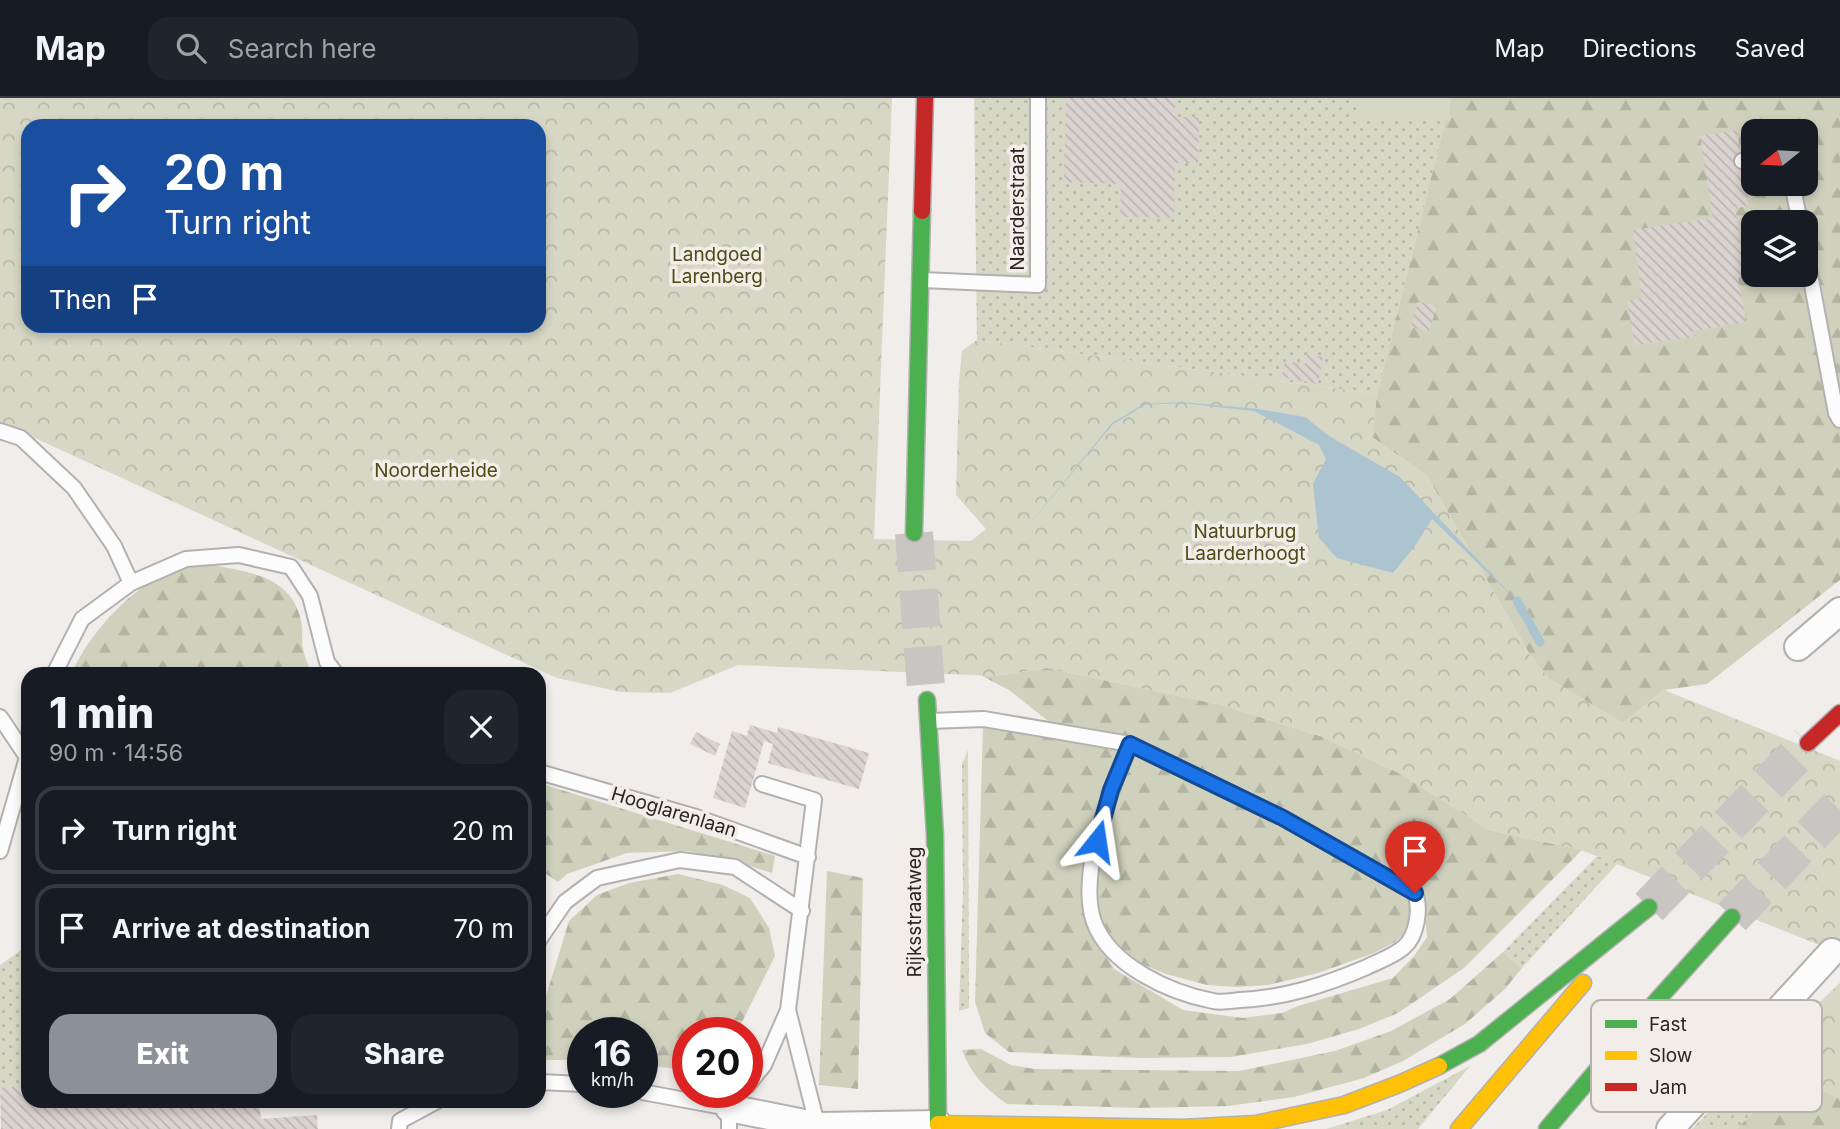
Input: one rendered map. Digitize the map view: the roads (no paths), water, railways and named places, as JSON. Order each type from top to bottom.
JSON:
[{"type":"main road","points":[[914,533],[925,98]]},
{"type":"main road","name":"Rijksstraatweg","points":[[927,700],[934,835],[938,1124]]},
{"type":"main road","points":[[1808,743],[1840,713]]},
{"type":"main road","points":[[938,1124],[1218,1128],[1288,1119],[1352,1103],[1403,1084],[1479,1044],[1649,907],[1459,1129]]},
{"type":"main road","points":[[1657,1000],[1732,917]]},
{"type":"main road","points":[[1546,1129],[1591,1076]]},
{"type":"street","points":[[1798,647],[1840,611]]},
{"type":"street","points":[[1789,1000],[1832,953]]},
{"type":"street","points":[[734,1110],[818,1127],[938,1124]]},
{"type":"street","points":[[1670,1129],[1686,1112]]},
{"type":"lane","name":"Naarderstraat","points":[[920,279],[1038,285],[1038,98]]},
{"type":"lane","points":[[1812,287],[1836,412],[1840,420]]},
{"type":"lane","points":[[0,431],[21,438],[74,488],[114,546],[131,583]]},
{"type":"lane","points":[[58,667],[82,619],[131,583],[186,559],[239,555],[290,567],[310,596],[330,667]]},
{"type":"lane","points":[[0,717],[21,746]]},
{"type":"lane","points":[[928,721],[984,719],[1130,744],[1283,818],[1415,893],[1415,934],[1405,947],[1395,953],[1335,981],[1292,995],[1258,999],[1215,1002],[1169,986],[1122,962],[1104,942],[1094,922],[1090,870],[1111,790],[1130,744]]},
{"type":"lane","name":"Hooglarenlaan","points":[[546,774],[696,817],[808,857]]},
{"type":"lane","points":[[0,851],[21,779]]},
{"type":"lane","points":[[762,784],[814,800],[789,1010],[763,1066]]},
{"type":"lane","points":[[546,930],[565,902],[597,878],[680,860],[735,867],[802,911]]},
{"type":"lane","points":[[789,1010],[818,1127]]},
{"type":"lane","points":[[546,1082],[567,1083]]},
{"type":"lane","points":[[658,1094],[734,1110]]},
{"type":"lane","points":[[400,1129],[400,1121],[424,1108]]},
{"type":"water","points":[[1181,402],[1258,409],[1305,417],[1329,436],[1400,477],[1517,601],[1432,519],[1393,573],[1337,558],[1319,538],[1313,484],[1326,459],[1319,445],[1254,411],[1181,403],[1145,405],[1113,424],[1024,531],[1112,423],[1144,404]]},
{"type":"waterway","points":[[1517,601],[1540,642]]},
{"type":"tunnel","points":[[914,533],[927,700]]},
{"type":"tunnel","points":[[1649,907],[1808,743]]},
{"type":"tunnel","points":[[1732,917],[1840,805]]},
{"type":"park label","name":"Landgoed Larenberg","points":[[717,265]]},
{"type":"park label","name":"Noorderheide","points":[[436,470]]},
{"type":"park label","name":"Natuurbrug Laarderhoogt","points":[[1245,542]]}]
